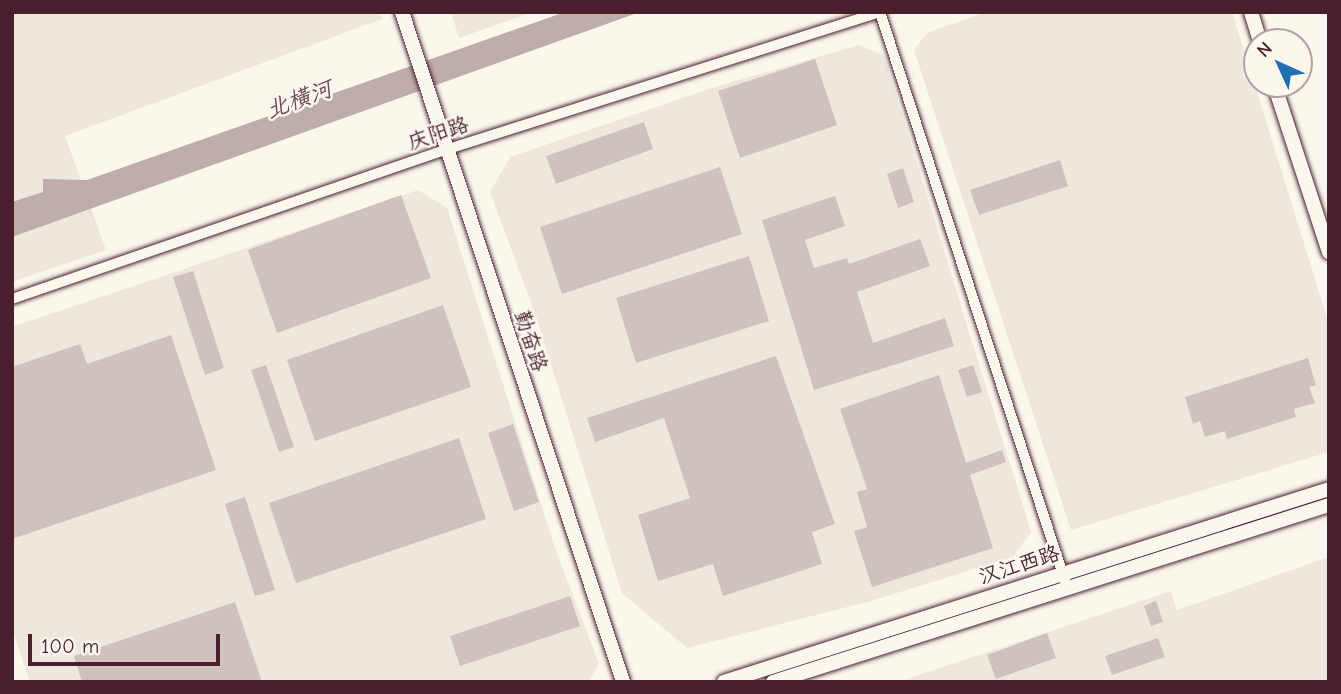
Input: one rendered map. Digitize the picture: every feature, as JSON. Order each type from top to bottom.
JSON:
[{"type":"main road","name":"勤奋路","points":[[402,12],[445,150],[623,682]]},
{"type":"main road","points":[[1279,98],[1329,252]]},
{"type":"main road","name":"汉江西路","points":[[773,682],[1329,489]]},
{"type":"main road","name":"汉江西路","points":[[724,682],[1065,580],[1329,505]]},
{"type":"street","name":"庆阳路","points":[[12,299],[445,150],[879,12]]},
{"type":"street","points":[[879,12],[1065,580]]},
{"type":"shaded area","points":[[12,12],[380,12],[382,19],[65,136],[106,250],[12,282]]},
{"type":"shaded area","points":[[451,12],[533,12],[459,38]]},
{"type":"shaded area","points":[[565,12],[640,12],[12,237],[12,202],[43,192],[43,179],[87,180]]},
{"type":"shaded area","points":[[986,12],[1232,12],[1243,47],[1243,98],[1259,98],[1329,324],[1329,452],[1071,530],[914,50],[927,33]]},
{"type":"shaded area","points":[[859,45],[884,56],[1031,532],[1013,557],[871,601],[687,648],[622,593],[536,316],[490,192],[510,157],[712,88]]},
{"type":"shaded area","points":[[418,190],[447,208],[555,548],[599,664],[588,682],[30,682],[12,629],[12,327]]},
{"type":"shaded area","points":[[1329,557],[1329,682],[898,682],[1171,591],[1177,610]]},
{"type":"building","points":[[815,59],[837,125],[740,158],[718,91]]},
{"type":"building","points":[[644,122],[653,149],[556,184],[546,156]]},
{"type":"building","points":[[1060,160],[1068,186],[979,215],[970,190]]},
{"type":"building","points":[[720,167],[742,234],[562,294],[540,227]]},
{"type":"building","points":[[903,168],[914,202],[898,208],[887,174]]},
{"type":"building","points":[[401,195],[431,278],[277,333],[248,250]]},
{"type":"building","points":[[835,196],[845,226],[805,240],[814,268],[847,258],[849,264],[920,239],[930,266],[857,292],[873,343],[945,318],[954,346],[814,390],[762,220]]},
{"type":"building","points":[[749,256],[769,321],[636,363],[616,298]]},
{"type":"building","points":[[193,271],[224,368],[205,375],[173,277]]},
{"type":"building","points":[[443,305],[471,387],[315,441],[287,360]]},
{"type":"building","points":[[171,335],[216,470],[12,539],[12,367],[80,344],[87,364]]},
{"type":"building","points":[[776,356],[835,524],[812,532],[822,564],[723,596],[713,564],[658,581],[638,515],[690,498],[664,418],[595,442],[587,418]]},
{"type":"building","points":[[1308,358],[1316,385],[1309,387],[1315,403],[1294,409],[1296,417],[1227,439],[1225,431],[1205,437],[1200,421],[1193,424],[1185,397]]},
{"type":"building","points":[[266,365],[294,447],[279,452],[251,370]]},
{"type":"building","points":[[973,365],[982,392],[967,397],[958,370]]},
{"type":"building","points":[[939,375],[966,463],[1002,450],[1006,462],[970,475],[993,548],[872,587],[854,531],[867,527],[857,492],[867,489],[840,409]]},
{"type":"building","points":[[513,424],[539,502],[514,511],[488,433]]},
{"type":"building","points":[[459,438],[486,519],[296,583],[269,503]]},
{"type":"building","points":[[245,497],[275,590],[255,596],[225,504]]},
{"type":"building","points":[[570,596],[580,626],[460,666],[450,636]]},
{"type":"building","points":[[1156,601],[1163,622],[1151,626],[1144,606]]},
{"type":"building","points":[[235,602],[262,682],[82,682],[74,656]]},
{"type":"building","points":[[1047,633],[1056,658],[996,679],[987,655]]},
{"type":"building","points":[[1158,638],[1165,657],[1112,675],[1105,656]]},
{"type":"water label","name":"北横河","points":[[299,100]]}]
